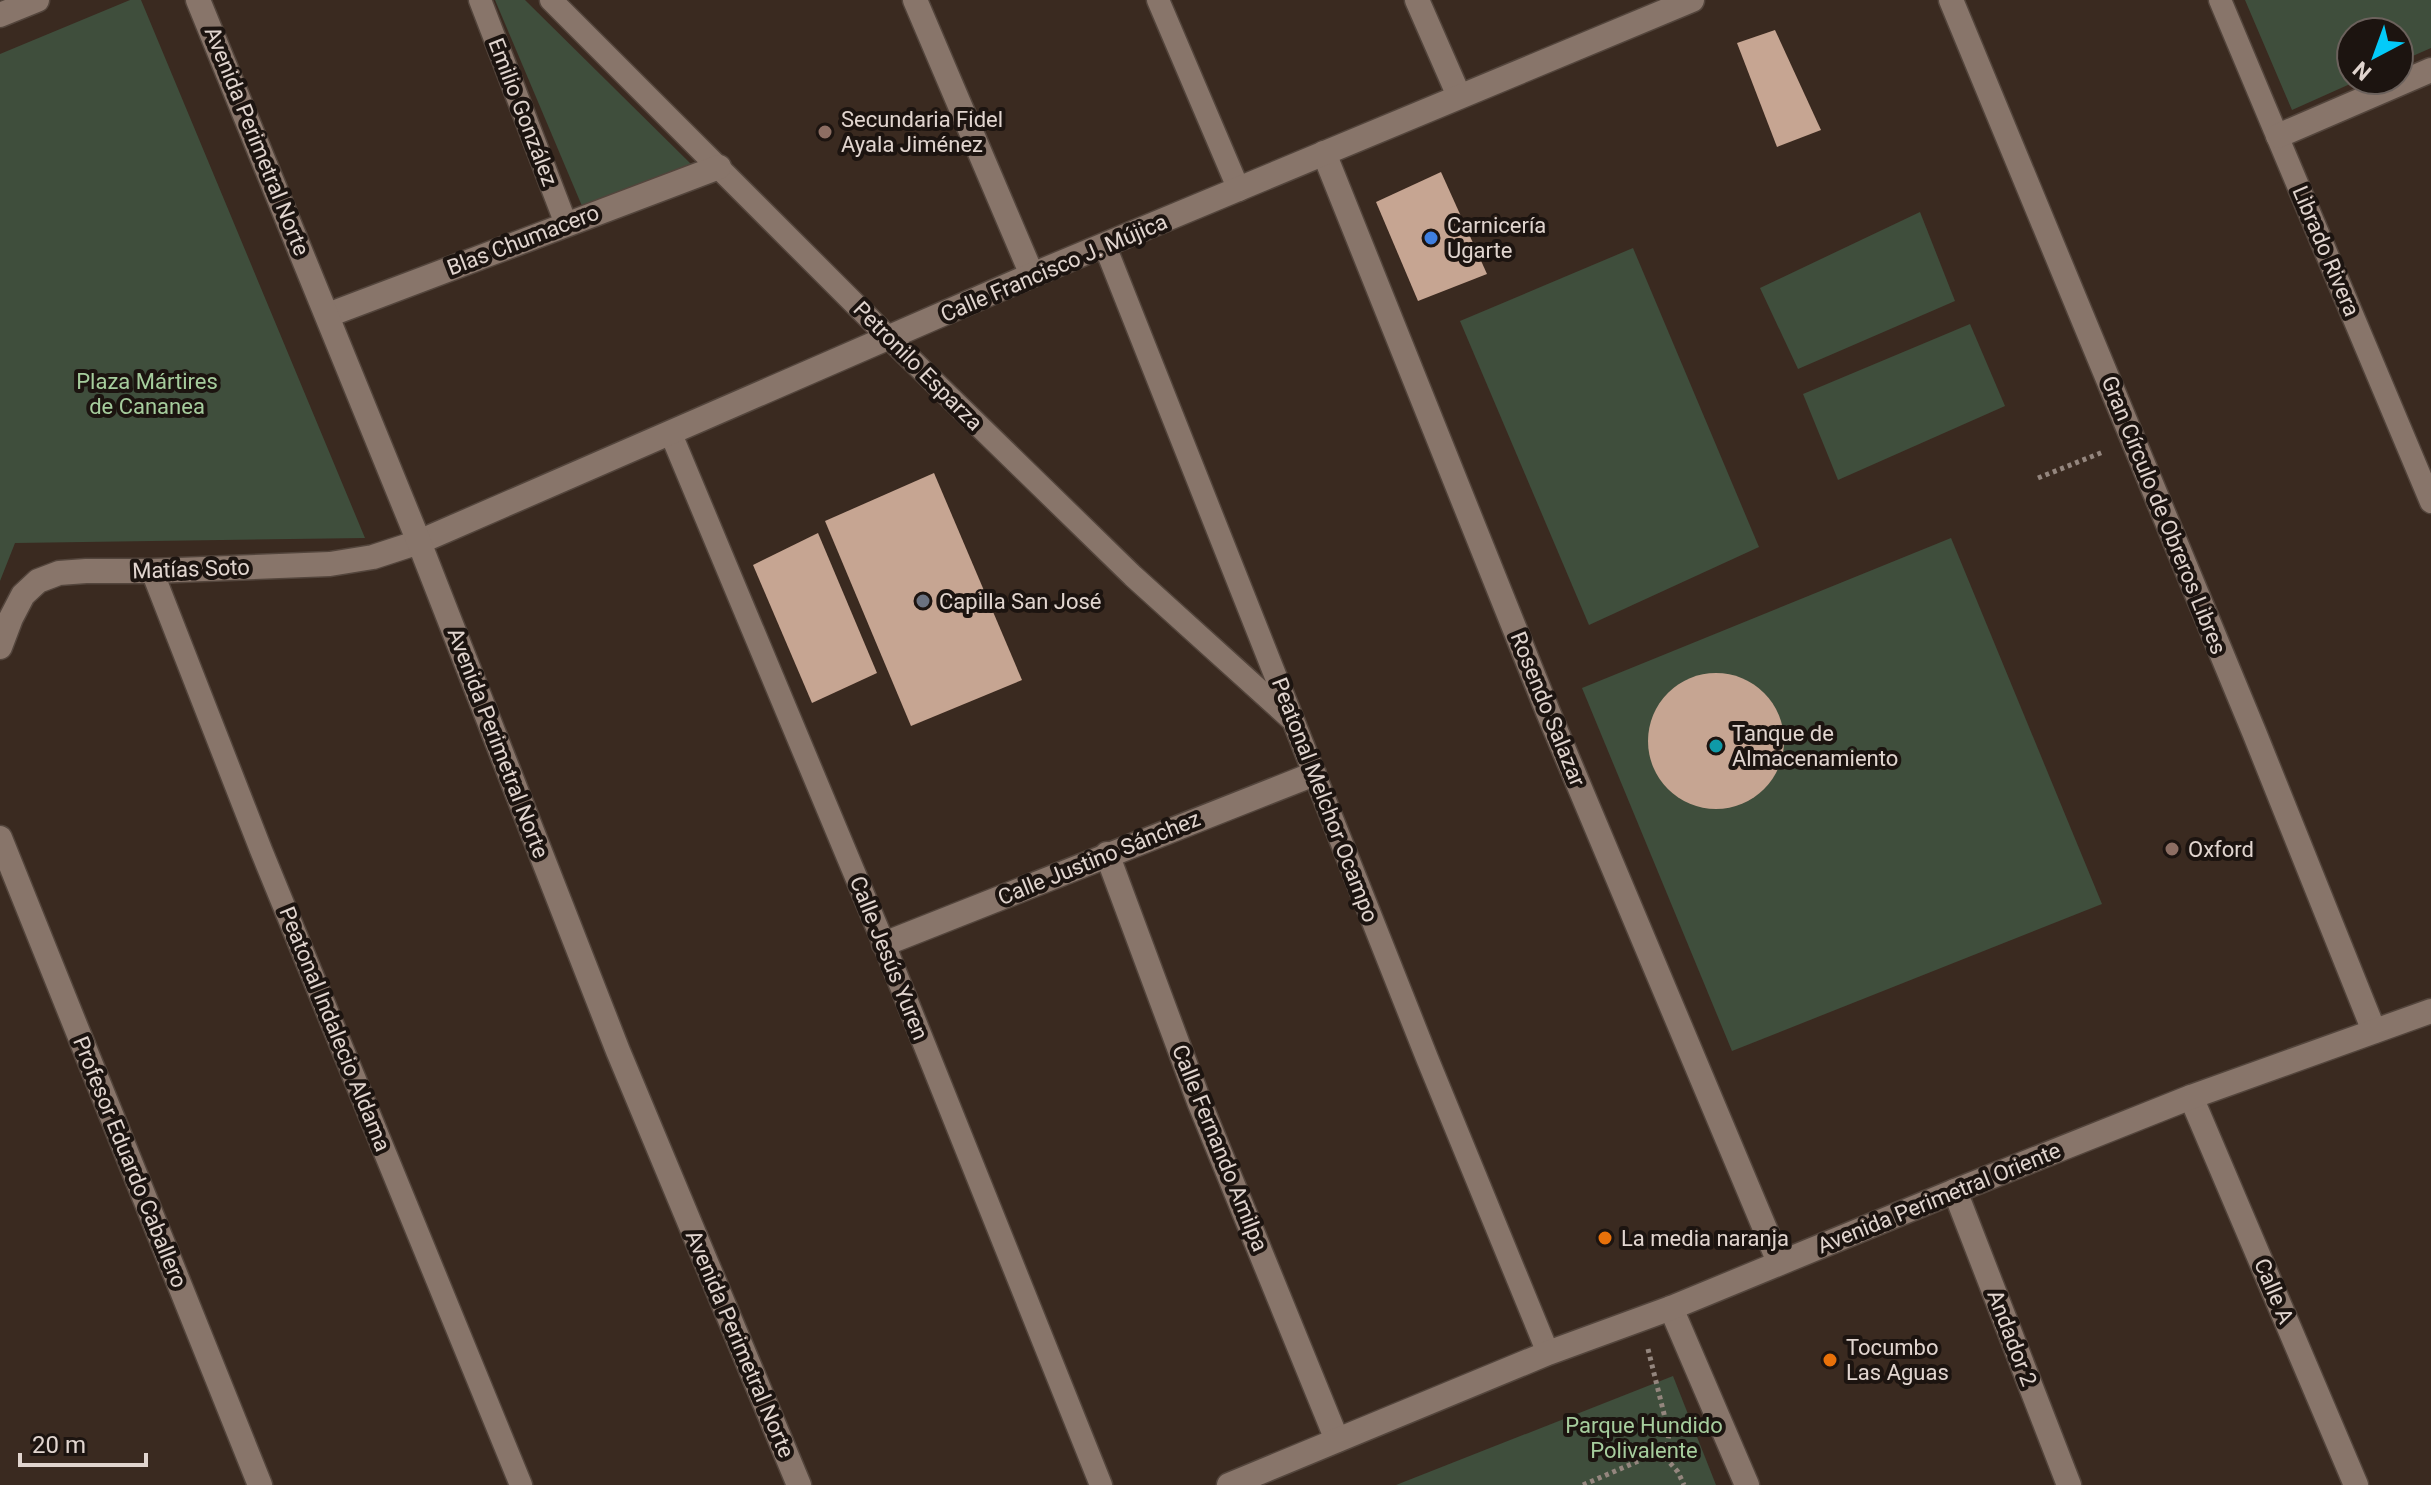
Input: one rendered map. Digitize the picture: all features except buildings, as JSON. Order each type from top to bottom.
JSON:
[{"type":"street","points":[[0,15],[37,0]]},
{"type":"street","name":"Avenida Perimetral Norte","points":[[198,0],[419,542],[618,1051],[799,1485]]},
{"type":"street","points":[[915,0],[1032,275]]},
{"type":"street","points":[[1417,0],[1459,96]]},
{"type":"street","name":"Gran Círculo de Obreros Libres","points":[[1951,0],[2374,1031]]},
{"type":"street","name":"Calle Francisco J. Mújica","points":[[419,542],[1032,275],[1685,2]]},
{"type":"street","points":[[2278,136],[2431,70]]},
{"type":"street","name":"Rosendo Salazar","points":[[1324,153],[1548,712],[1779,1262]]},
{"type":"street","name":"Blas Chumacero","points":[[328,315],[719,167]]},
{"type":"street","name":"Matías Soto","points":[[0,647],[23,595],[38,581],[59,573],[341,563],[373,557],[419,542]]},
{"type":"street","name":"Calle Justino Sánchez","points":[[884,944],[1314,774]]},
{"type":"street","name":"Profesor Eduardo Caballero","points":[[0,838],[260,1485]]},
{"type":"street","name":"Calle Fernando Amilpa","points":[[1107,854],[1200,1104],[1337,1440]]},
{"type":"street","name":"Avenida Perimetral Oriente","points":[[1229,1485],[1548,1353],[1671,1308],[2191,1097],[2431,1011]]},
{"type":"street","name":"Calle A","points":[[2191,1097],[2356,1485]]},
{"type":"street","name":"Andador 2","points":[[1955,1191],[2069,1485]]},
{"type":"street","points":[[1671,1308],[1747,1485]]},
{"type":"lane","name":"Emilio González","points":[[480,0],[566,224]]},
{"type":"lane","name":"Petronilo Esparza","points":[[551,0],[889,338],[1133,576],[1294,722]]},
{"type":"lane","points":[[1158,0],[1239,190]]},
{"type":"lane","name":"Librado Rivera","points":[[2220,0],[2431,502]]},
{"type":"lane","name":"Peatonal Melchor Ocampo","points":[[1105,246],[1548,1353]]},
{"type":"lane","name":"Calle Jesús Yuren","points":[[671,434],[884,944],[1101,1485]]},
{"type":"lane","name":"Peatonal Indalecio Aldama","points":[[152,571],[261,850],[521,1485]]},
{"type":"path","points":[[2038,478],[2133,439]]},
{"type":"path","points":[[1640,1318],[1669,1434],[1665,1457]]},
{"type":"path","points":[[1583,1485],[1650,1456],[1665,1457],[1684,1485]]},
{"type":"green space","name":"Plaza Mártires de Cananea","points":[[130,0],[141,0],[365,538],[15,543],[0,581],[0,54]]},
{"type":"green space","points":[[495,0],[525,0],[693,166],[582,206]]},
{"type":"green space","points":[[2245,0],[2431,0],[2431,48],[2415,55],[2415,16],[2335,16],[2335,91],[2292,110]]},
{"type":"green space","points":[[1920,212],[1955,301],[1798,369],[1760,288]]},
{"type":"green space","points":[[1633,248],[1759,547],[1589,625],[1460,321]]},
{"type":"green space","points":[[1970,324],[2005,406],[1838,480],[1803,394]]},
{"type":"green space","points":[[1951,538],[2102,904],[1732,1051],[1582,688]]},
{"type":"green space","name":"Parque Hundido Polivalente","points":[[1673,1376],[1716,1485],[1396,1485]]},
{"type":"place","name":"Secundaria Fidel Ayala Jiménez","points":[[825,132]]},
{"type":"place","name":"Carnicería Ugarte","points":[[1431,238]]},
{"type":"place","name":"Capilla San José","points":[[923,601]]},
{"type":"place","name":"Tanque de Almacenamiento","points":[[1716,746]]},
{"type":"place","name":"Oxford","points":[[2172,849]]},
{"type":"place","name":"La media naranja","points":[[1605,1238]]},
{"type":"place","name":"Tocumbo Las Aguas","points":[[1830,1360]]}]
